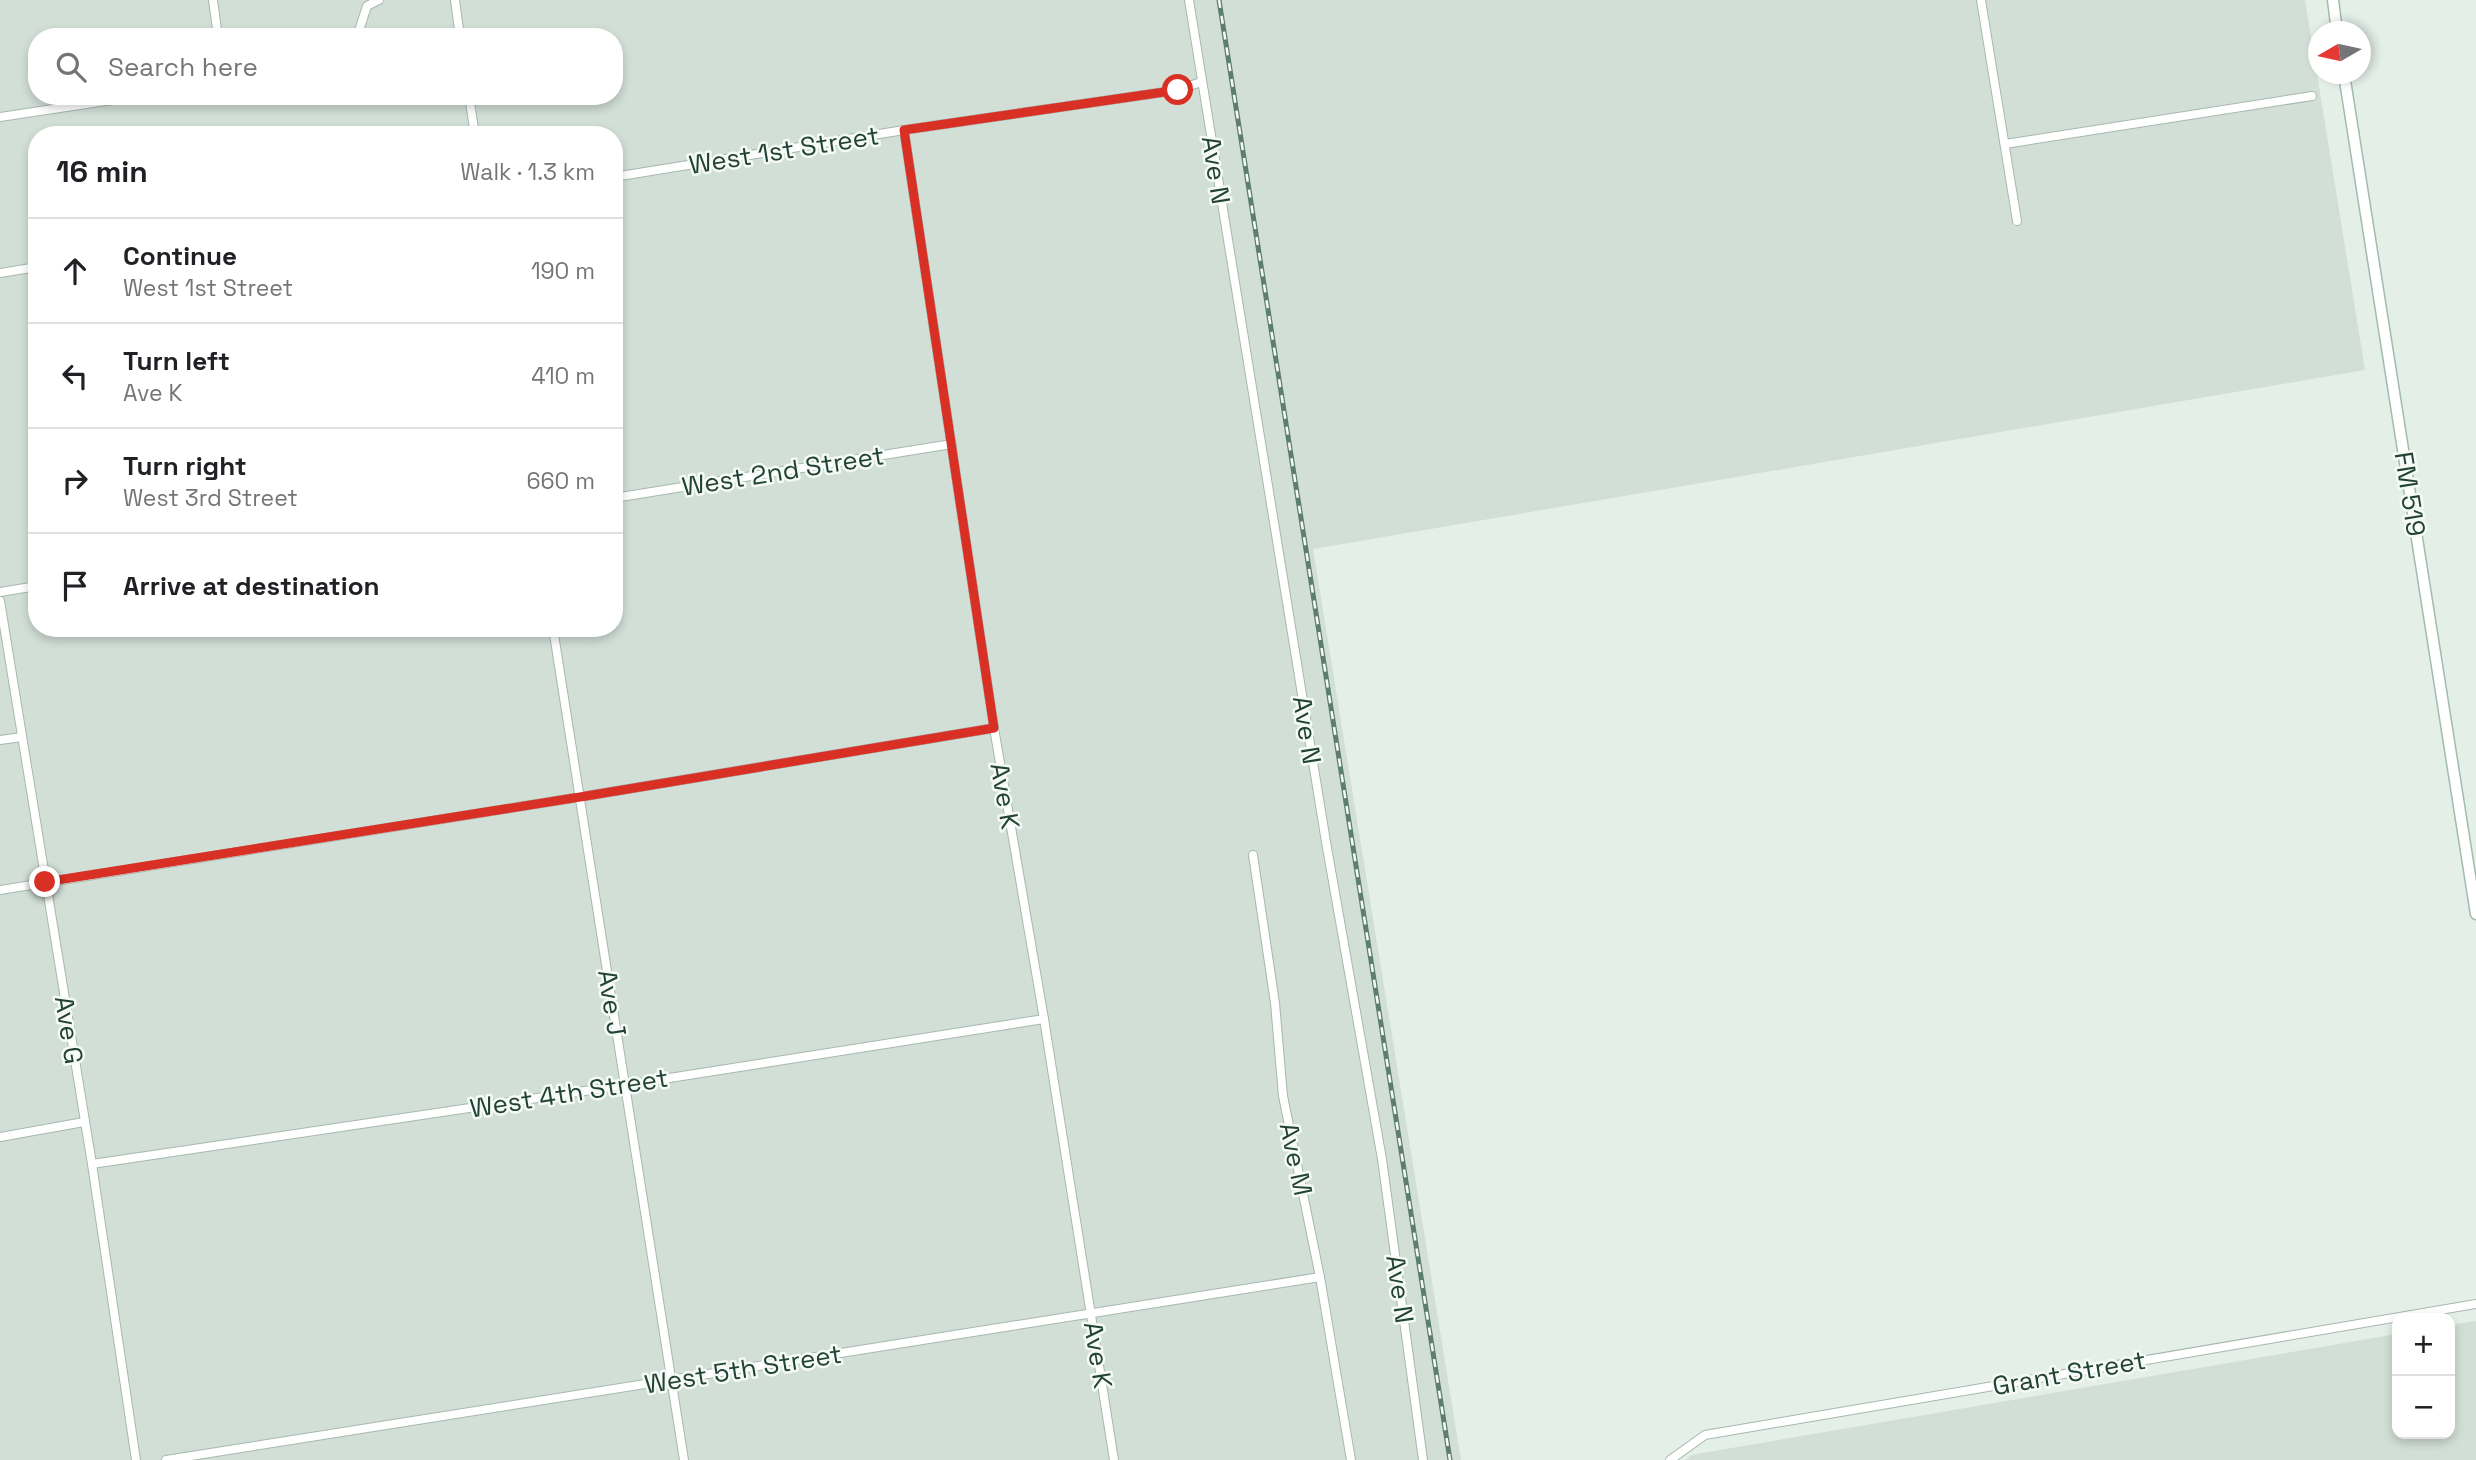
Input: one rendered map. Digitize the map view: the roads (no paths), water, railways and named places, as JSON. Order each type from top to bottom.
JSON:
[{"type":"main road","points":[[2333,0],[2336,21]]},
{"type":"main road","name":"FM 519","points":[[2346,84],[2476,914]]},
{"type":"street","points":[[213,0],[217,28]]},
{"type":"street","points":[[360,28],[367,6],[379,0]]},
{"type":"street","points":[[455,0],[459,28]]},
{"type":"street","name":"Ave N","points":[[1189,0],[1324,829],[1382,1159],[1423,1460]]},
{"type":"street","points":[[1981,0],[2017,221]]},
{"type":"street","name":"West 1st Street","points":[[623,176],[904,130],[1178,90],[1201,82]]},
{"type":"street","points":[[2005,144],[2312,96]]},
{"type":"street","points":[[0,117],[79,105]]},
{"type":"street","points":[[471,105],[474,126]]},
{"type":"street","name":"Ave K","points":[[904,130],[994,728],[1044,1019],[1114,1460]]},
{"type":"street","points":[[0,273],[28,268]]},
{"type":"street","name":"West 2nd Street","points":[[623,497],[952,444]]},
{"type":"street","points":[[0,592],[28,587]]},
{"type":"street","name":"Ave G","points":[[0,601],[92,1164],[136,1460]]},
{"type":"street","name":"Ave J","points":[[554,637],[684,1460]]},
{"type":"street","points":[[0,890],[994,728]]},
{"type":"street","points":[[0,740],[22,737]]},
{"type":"street","name":"Ave M","points":[[1253,855],[1275,1003],[1283,1096],[1320,1277],[1351,1460]]},
{"type":"street","name":"West 4th Street","points":[[92,1164],[625,1085],[1044,1019]]},
{"type":"street","points":[[0,1137],[84,1122]]},
{"type":"street","name":"West 5th Street","points":[[166,1460],[1320,1277]]},
{"type":"street","name":"Grant Street","points":[[1670,1460],[1705,1435],[2476,1304]]},
{"type":"railway","points":[[1219,0],[1450,1460]]}]
